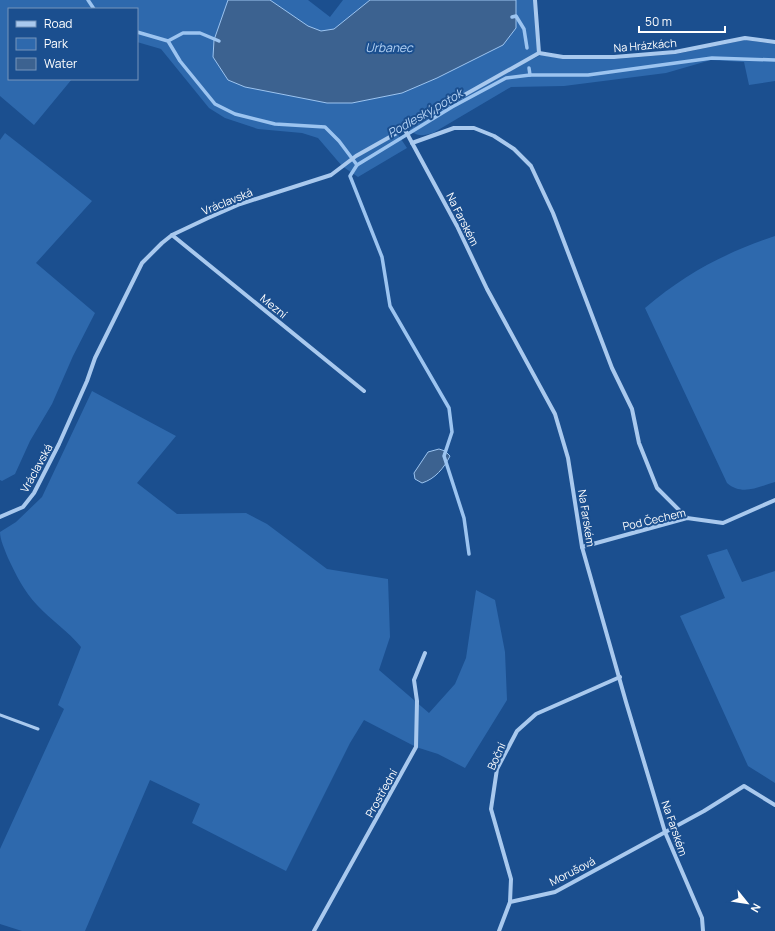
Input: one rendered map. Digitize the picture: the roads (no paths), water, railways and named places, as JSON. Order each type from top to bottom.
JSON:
[{"type":"street","points":[[535,0],[539,53]]},
{"type":"street","name":"Na Hrázkách","points":[[539,53],[562,57],[614,57],[675,52],[745,38],[775,42]]},
{"type":"street","name":"Vráclavská","points":[[0,517],[23,507],[34,493],[59,444],[87,381],[95,358],[142,263],[162,243],[172,235],[240,204],[330,175],[349,160],[405,130],[539,53]]},
{"type":"street","points":[[412,143],[454,128],[474,128],[494,136],[509,146],[531,166],[553,213],[612,368],[632,409],[639,443],[657,488],[687,518]]},
{"type":"street","name":"Na Farském","points":[[405,130],[555,414],[568,458],[582,547],[665,832],[702,918],[703,931]]},
{"type":"street","name":"Mezní","points":[[172,235],[364,391]]},
{"type":"street","name":"Pod Čechem","points":[[582,547],[687,518],[723,523],[775,500]]},
{"type":"street","name":"Prostřední","points":[[314,931],[416,747],[418,701],[414,680],[425,654]]},
{"type":"street","name":"Boční","points":[[510,902],[511,879],[491,809],[497,769],[517,731],[536,714],[620,677]]},
{"type":"street","name":"Morušová","points":[[510,902],[555,892],[704,811],[744,786],[775,805]]},
{"type":"street","points":[[499,931],[510,902]]},
{"type":"lane","points":[[0,715],[38,729]]},
{"type":"water","name":"Urbanec","points":[[228,0],[270,0],[308,26],[321,31],[334,29],[370,0],[516,0],[516,28],[503,45],[437,78],[402,93],[352,103],[327,103],[245,87],[228,80],[213,57],[214,40]]},
{"type":"water","points":[[439,449],[445,451],[450,456],[442,469],[431,479],[422,483],[415,479],[414,473],[428,452]]},
{"type":"waterway","name":"Podleský potok","points":[[88,0],[93,8]]},
{"type":"waterway","points":[[512,17],[516,16],[524,29],[527,48]]},
{"type":"waterway","name":"Podleský potok","points":[[138,32],[168,41],[180,61],[215,104],[235,114],[275,124],[325,127],[339,141],[357,165],[452,107],[506,78],[530,75],[588,75],[712,58],[775,60]]},
{"type":"waterway","points":[[168,41],[183,33],[200,33],[219,41]]},
{"type":"waterway","name":"Podleský potok","points":[[529,68],[530,75]]},
{"type":"waterway","points":[[357,165],[350,176],[382,257],[390,306],[449,408],[452,432],[444,456],[464,518],[469,554]]}]
